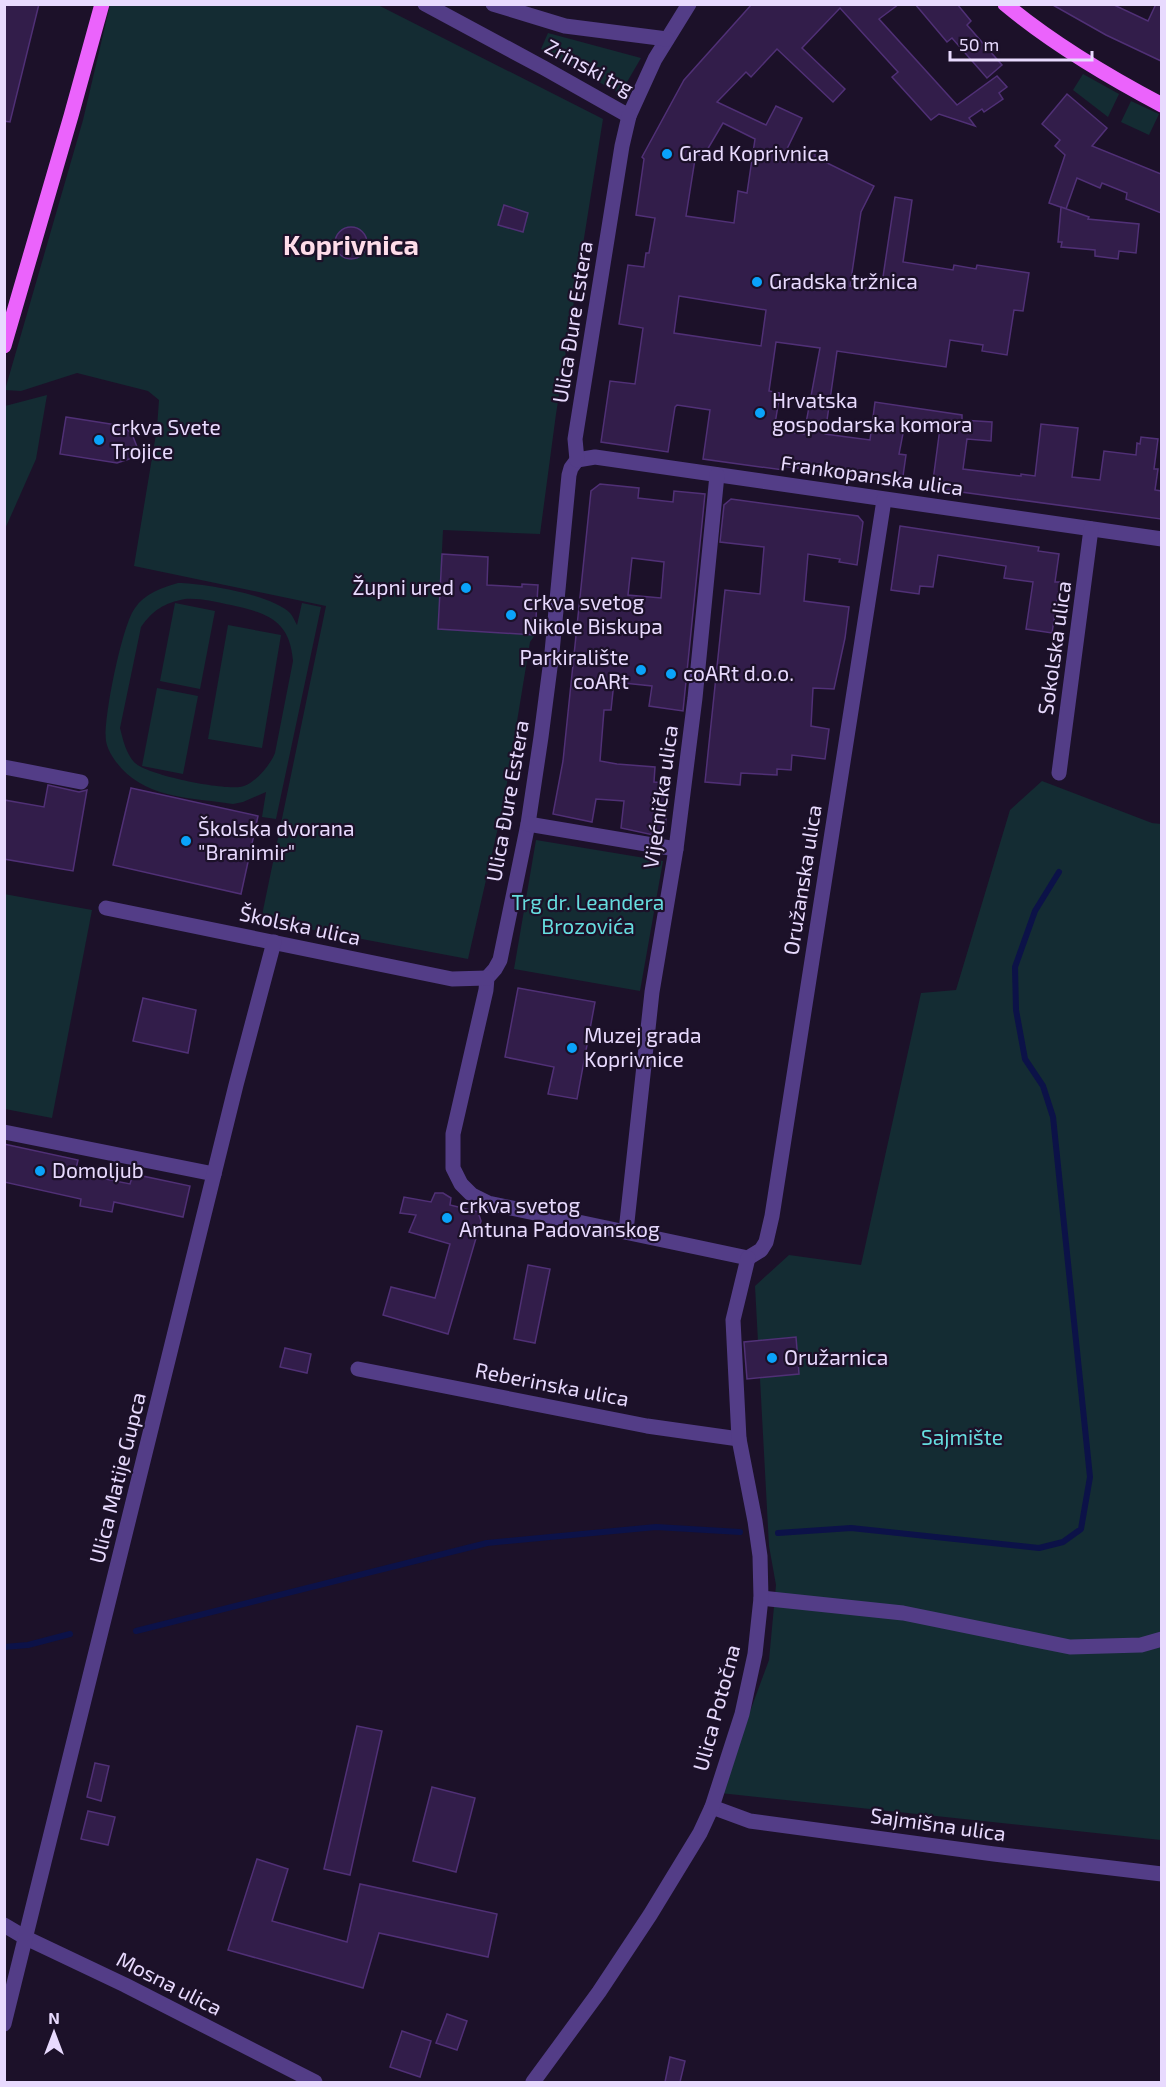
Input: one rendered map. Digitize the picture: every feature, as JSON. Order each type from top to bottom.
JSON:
[{"type":"main road","points":[[4,346],[102,4]]},
{"type":"main road","points":[[1005,4],[1032,26],[1096,68],[1161,105]]},
{"type":"street","name":"Zrinski trg","points":[[425,4],[629,116],[667,39],[565,26],[493,4]]},
{"type":"street","points":[[667,39],[689,4]]},
{"type":"street","name":"Ulica Đure Estera","points":[[626,1231],[488,1203],[472,1195],[461,1184],[453,1168],[453,1134],[487,978],[500,960],[528,824],[552,652],[569,475],[570,468],[577,460],[575,439],[622,146],[629,116]]},
{"type":"street","name":"Frankopanska ulica","points":[[577,460],[595,457],[1161,539]]},
{"type":"street","name":"Vijećnička ulica","points":[[626,1231],[652,992],[676,849],[695,698],[717,475]]},
{"type":"street","name":"Oružanska ulica","points":[[748,1258],[761,1250],[766,1242],[772,1216],[884,500]]},
{"type":"street","name":"Sokolska ulica","points":[[1059,773],[1091,529]]},
{"type":"street","points":[[4,767],[81,782]]},
{"type":"street","points":[[528,824],[676,849]]},
{"type":"street","name":"Školska ulica","points":[[106,908],[452,979],[487,978]]},
{"type":"street","name":"Ulica Matije Gupca","points":[[4,2025],[214,1174],[274,942]]},
{"type":"street","points":[[4,1132],[214,1174]]},
{"type":"street","points":[[626,1231],[748,1258]]},
{"type":"street","name":"Ulica Potočna","points":[[532,2082],[599,1992],[700,1833],[712,1807],[742,1714],[755,1654],[761,1598],[760,1556],[739,1439],[733,1320],[748,1258]]},
{"type":"street","name":"Reberinska ulica","points":[[358,1369],[647,1426],[739,1439]]},
{"type":"street","points":[[761,1598],[903,1613],[1070,1647],[1140,1645],[1161,1639]]},
{"type":"street","name":"Sajmišna ulica","points":[[712,1807],[750,1821],[1161,1874]]},
{"type":"street","name":"Mosna ulica","points":[[4,1924],[26,1938],[125,1985],[315,2082]]},
{"type":"green space","points":[[110,5],[378,5],[603,119],[556,414],[540,534],[443,530],[438,629],[535,635],[530,642],[504,801],[468,959],[261,920],[326,606],[134,566],[157,428],[159,400],[148,391],[77,373],[21,391],[5,390],[83,120]]},
{"type":"green space","points":[[548,33],[641,58],[620,94],[541,49]]},
{"type":"green space","points":[[1083,74],[1119,94],[1108,117],[1073,90]]},
{"type":"green space","points":[[1131,101],[1159,114],[1149,135],[1121,122]]},
{"type":"green space","points":[[47,395],[36,459],[5,529],[5,406]]},
{"type":"green space","points":[[178,583],[204,585],[254,596],[281,607],[291,614],[297,625],[302,603],[321,607],[276,819],[262,817],[266,792],[233,804],[159,792],[133,779],[119,766],[108,749],[106,730],[110,694],[119,652],[130,618],[143,599]],"holes":[[[191,599],[208,600],[265,615],[281,627],[291,647],[293,661],[275,753],[263,772],[244,786],[222,787],[188,781],[141,767],[131,758],[122,737],[120,728],[141,627],[150,616],[165,605]]]},
{"type":"green space","points":[[175,603],[215,611],[200,689],[160,681]]},
{"type":"green space","points":[[228,625],[281,635],[262,748],[208,739]]},
{"type":"green space","points":[[157,688],[198,696],[183,774],[142,766]]},
{"type":"green space","name":"Sajmište","points":[[1042,781],[1152,823],[1161,824],[1161,1840],[720,1793],[769,1660],[776,1585],[769,1546],[755,1286],[789,1255],[861,1265],[921,993],[956,990],[1010,810]]},
{"type":"green space","name":"Trg dr. Leandera Brozovića","points":[[536,840],[663,861],[640,991],[514,969]]},
{"type":"green space","points":[[4,894],[92,910],[52,1118],[5,1109]]},
{"type":"building","points":[[4,4],[39,4],[10,122],[4,121]]},
{"type":"building","points":[[752,4],[899,4],[879,19],[957,105],[997,76],[1007,87],[999,93],[1003,99],[984,112],[982,109],[969,118],[975,126],[939,114],[931,120],[892,77],[898,72],[840,8],[802,48],[845,89],[833,102],[777,49],[751,77],[746,72],[717,102],[766,125],[776,106],[802,118],[787,149],[815,153],[815,157],[874,186],[861,212],[850,286],[881,290],[895,197],[912,200],[903,262],[953,270],[954,265],[976,269],[977,265],[1029,273],[1023,311],[1014,310],[1007,355],[982,351],[983,345],[950,340],[946,367],[837,351],[825,434],[870,440],[875,402],[962,415],[962,420],[992,422],[991,441],[967,439],[963,469],[1035,476],[1041,424],[1078,428],[1072,477],[1100,480],[1104,451],[1136,455],[1137,443],[1140,444],[1141,437],[1158,439],[1154,469],[1158,469],[1155,490],[1161,491],[1161,519],[932,488],[940,428],[905,423],[899,454],[906,455],[902,483],[783,466],[783,470],[703,459],[710,410],[677,405],[668,452],[601,442],[610,381],[635,384],[643,328],[619,324],[628,265],[644,267],[646,253],[649,253],[655,218],[636,215],[644,159],[642,157],[684,80]],"holes":[[[723,123],[755,139],[747,193],[738,191],[734,223],[686,216],[696,153],[703,157]],[[679,296],[766,310],[761,346],[674,333]],[[776,342],[820,348],[804,434],[774,430],[780,393],[769,391]]]},
{"type":"building","points":[[915,4],[957,4],[971,21],[967,25],[1002,65],[987,78],[952,38],[947,42]]},
{"type":"building","points":[[1051,4],[1112,4],[1148,21],[1156,4],[1161,4],[1161,61],[1106,35]]},
{"type":"building","points":[[1067,94],[1107,128],[1092,146],[1161,174],[1161,213],[1126,199],[1127,193],[1102,183],[1100,188],[1077,178],[1066,209],[1049,203],[1065,155],[1055,146],[1060,140],[1042,124]]},
{"type":"building","points":[[504,205],[528,213],[523,232],[498,225]]},
{"type":"building","points":[[1061,207],[1089,217],[1088,219],[1139,224],[1136,253],[1119,251],[1118,259],[1095,256],[1095,250],[1061,247],[1062,242],[1058,242]]},
{"type":"building","points":[[351,227],[362,232],[367,243],[362,254],[351,259],[340,254],[335,243],[340,232]]},
{"type":"building","name":"crkva Svete Trojice","points":[[66,417],[123,426],[132,434],[137,447],[129,459],[117,463],[60,454]]},
{"type":"building","points":[[600,484],[639,488],[638,498],[673,502],[674,491],[705,494],[683,711],[649,706],[652,686],[614,682],[611,710],[604,710],[600,761],[655,767],[654,782],[669,783],[665,831],[658,836],[621,828],[624,801],[596,799],[592,822],[553,814],[563,761],[591,491]],"holes":[[[632,558],[664,562],[661,598],[628,595]]]},
{"type":"building","points":[[731,499],[858,516],[863,522],[857,565],[839,562],[840,559],[808,554],[804,601],[849,607],[834,689],[813,688],[811,726],[829,729],[825,759],[792,755],[791,770],[777,769],[777,775],[741,773],[740,785],[705,782],[725,590],[760,594],[764,547],[720,542],[724,505]]},
{"type":"building","points":[[900,526],[1039,547],[1038,551],[1059,554],[1055,582],[1060,582],[1052,633],[1026,629],[1033,582],[1004,578],[1006,566],[938,555],[933,587],[920,586],[919,594],[891,590]]},
{"type":"building","points":[[442,554],[488,557],[487,585],[522,587],[522,584],[538,585],[535,635],[438,629]]},
{"type":"building","points":[[48,785],[79,792],[87,790],[73,871],[4,859],[4,800],[44,807]]},
{"type":"building","name":"Školska dvorana \"Branimir\"","points":[[131,788],[258,816],[241,894],[113,865]]},
{"type":"building","name":"Muzej grada Koprivnice","points":[[518,988],[595,1002],[577,1099],[548,1094],[554,1067],[505,1057]]},
{"type":"building","points":[[143,998],[196,1010],[188,1053],[133,1041]]},
{"type":"building","points":[[4,1144],[78,1160],[75,1173],[130,1184],[133,1174],[190,1186],[183,1217],[114,1202],[112,1212],[80,1206],[81,1199],[4,1182]]},
{"type":"building","points":[[435,1193],[443,1193],[451,1198],[450,1205],[478,1212],[481,1221],[448,1334],[383,1315],[391,1287],[435,1298],[450,1244],[409,1232],[416,1215],[400,1213],[404,1197],[431,1202]]},
{"type":"building","points":[[528,1265],[550,1269],[535,1343],[514,1339]]},
{"type":"building","name":"Oružarnica","points":[[796,1337],[799,1374],[747,1379],[744,1342]]},
{"type":"building","points":[[285,1348],[311,1354],[307,1373],[280,1367]]},
{"type":"building","points":[[357,1726],[382,1731],[350,1875],[324,1869]]},
{"type":"building","points":[[95,1763],[109,1766],[101,1801],[87,1797]]},
{"type":"building","points":[[432,1787],[475,1798],[456,1872],[413,1861]]},
{"type":"building","points":[[88,1811],[115,1817],[108,1845],[81,1839]]},
{"type":"building","points":[[257,1859],[288,1869],[272,1921],[347,1942],[360,1884],[497,1914],[488,1957],[379,1933],[363,1988],[228,1950]]},
{"type":"building","points":[[447,2014],[467,2021],[457,2050],[436,2043]]},
{"type":"building","points":[[402,2031],[431,2041],[420,2077],[390,2067]]},
{"type":"building","points":[[670,2057],[685,2061],[680,2082],[665,2082]]},
{"type":"waterway","points":[[778,1533],[851,1528],[1039,1548],[1063,1542],[1081,1529],[1090,1477],[1053,1117],[1043,1086],[1025,1059],[1016,1010],[1015,967],[1035,911],[1059,872]]},
{"type":"waterway","points":[[136,1631],[487,1543],[656,1527],[740,1532]]},
{"type":"waterway","points":[[4,1647],[28,1645],[70,1634]]},
{"type":"place","name":"Grad Koprivnica","points":[[667,154]]},
{"type":"place","name":"Gradska tržnica","points":[[757,282]]},
{"type":"place","name":"Hrvatska gospodarska komora","points":[[760,413]]},
{"type":"place","name":"crkva Svete Trojice","points":[[99,440]]},
{"type":"place","name":"Župni ured","points":[[466,588]]},
{"type":"place","name":"crkva svetog Nikole Biskupa","points":[[511,615]]},
{"type":"place","name":"Parkiralište coARt","points":[[641,670]]},
{"type":"place","name":"coARt d.o.o.","points":[[671,674]]},
{"type":"place","name":"Školska dvorana \"Branimir\"","points":[[186,841]]},
{"type":"place","name":"Muzej grada Koprivnice","points":[[572,1048]]},
{"type":"place","name":"Domoljub","points":[[40,1171]]},
{"type":"place","name":"crkva svetog Antuna Padovanskog","points":[[447,1218]]},
{"type":"place","name":"Oružarnica","points":[[772,1358]]},
{"type":"district","name":"Koprivnica","points":[[351,246]]}]
